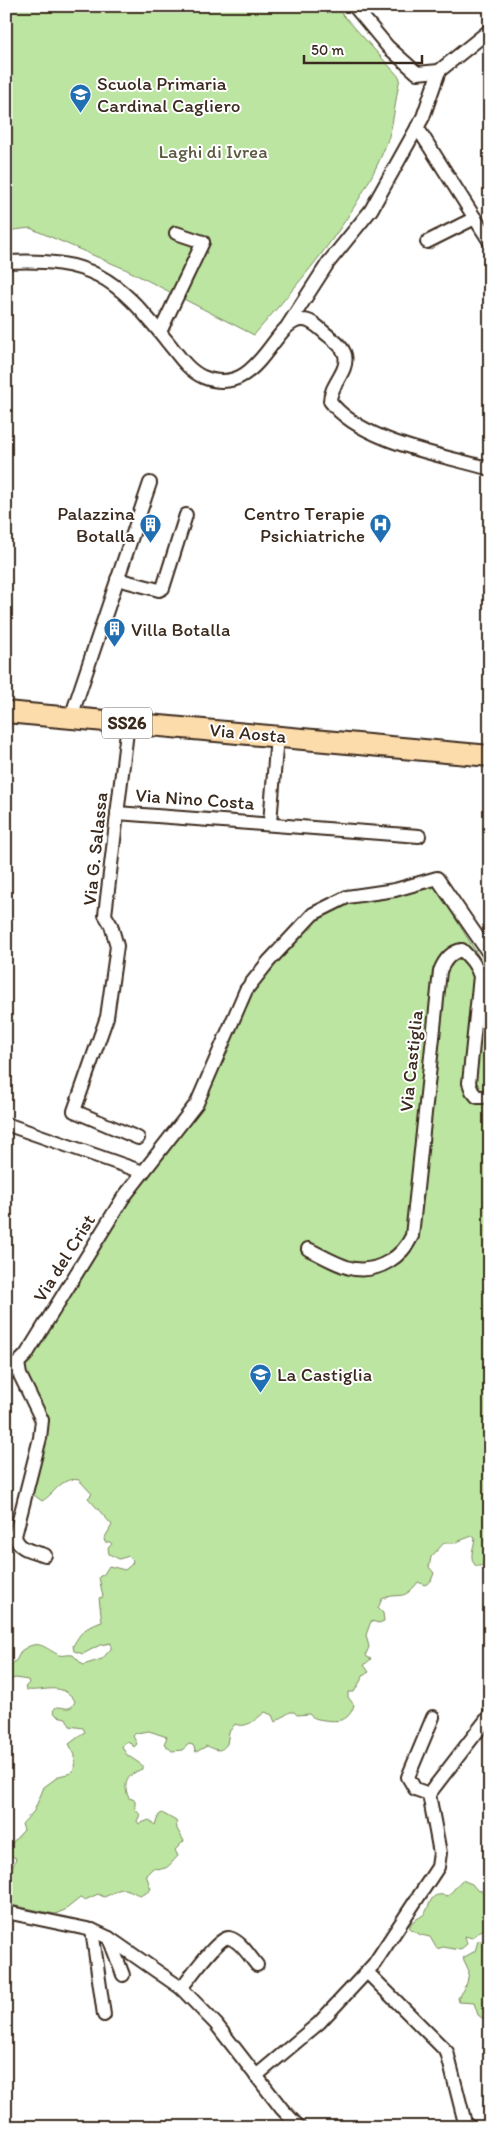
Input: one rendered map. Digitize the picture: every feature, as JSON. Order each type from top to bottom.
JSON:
[{"type":"main road","name":"Via Aosta","points":[[6,712],[490,756]]},
{"type":"street","points":[[354,6],[388,47],[410,68],[418,72],[439,71]]},
{"type":"street","points":[[6,262],[73,264],[93,272],[122,291],[141,308],[190,369],[204,377],[220,380],[238,377],[257,365],[287,327],[328,263],[371,210],[417,127],[439,71],[490,30]]},
{"type":"street","points":[[417,127],[490,242]]},
{"type":"street","points":[[428,242],[474,218]]},
{"type":"street","points":[[160,332],[203,242],[176,233]]},
{"type":"street","points":[[287,327],[297,320],[305,320],[313,323],[342,347],[346,356],[345,364],[331,393],[330,401],[351,420],[380,438],[490,469]]},
{"type":"street","points":[[71,717],[150,483]]},
{"type":"street","points":[[117,579],[160,590],[163,588],[186,515]]},
{"type":"street","name":"Via G. Salassa","points":[[128,723],[105,915],[111,925],[117,946],[116,955],[107,1017],[74,1111],[138,1138]]},
{"type":"street","name":"Via Nino Costa","points":[[270,823],[277,736]]},
{"type":"street","name":"Via Nino Costa","points":[[117,813],[270,823],[419,836]]},
{"type":"street","points":[[6,1124],[143,1172],[197,1103],[246,990],[313,914],[348,897],[395,890],[437,878],[490,956]]},
{"type":"street","name":"Via Castiglia","points":[[308,1249],[354,1269],[370,1269],[384,1265],[408,1244],[412,1236],[440,971],[444,962],[456,951],[462,950],[476,964],[480,976],[469,1083],[477,1097],[490,1094]]},
{"type":"street","name":"Via del Crist","points":[[6,1375],[26,1356],[123,1198],[143,1172]]},
{"type":"street","points":[[18,1364],[20,1375],[42,1420],[40,1438],[15,1536],[16,1543],[21,1547],[45,1555]]},
{"type":"street","points":[[256,2076],[319,2023],[374,1964],[440,1862],[429,1794],[490,1715]]},
{"type":"street","points":[[429,1794],[415,1789],[408,1777],[420,1732],[433,1717]]},
{"type":"street","points":[[6,1912],[92,1930],[109,1938],[181,1988],[216,2024],[282,2109],[299,2127]]},
{"type":"street","points":[[92,1930],[104,2015]]},
{"type":"street","points":[[109,1938],[123,1975]]},
{"type":"street","points":[[181,1988],[224,1938],[229,1938],[236,1942],[257,1965]]},
{"type":"street","points":[[367,1972],[447,2052],[466,2127]]},
{"type":"green space","name":"Laghi di Ivrea","points":[[6,6],[335,6],[400,78],[389,137],[360,197],[328,245],[254,335],[125,269],[30,228],[6,231]]},
{"type":"green space","name":"La Castiglia","points":[[436,887],[489,973],[490,1558],[486,1563],[476,1566],[472,1560],[475,1538],[472,1536],[454,1543],[444,1543],[431,1557],[429,1567],[434,1573],[431,1581],[425,1585],[418,1582],[404,1594],[382,1599],[378,1608],[383,1613],[384,1621],[379,1623],[371,1621],[366,1635],[369,1647],[366,1654],[371,1659],[364,1665],[369,1672],[364,1675],[354,1692],[348,1692],[348,1697],[354,1705],[347,1717],[335,1721],[314,1718],[309,1714],[297,1715],[294,1712],[290,1712],[275,1722],[272,1715],[265,1712],[247,1724],[235,1724],[229,1732],[227,1744],[218,1750],[207,1746],[196,1752],[193,1745],[189,1744],[182,1750],[172,1751],[164,1744],[167,1737],[149,1731],[136,1733],[133,1736],[137,1744],[134,1747],[128,1741],[124,1743],[122,1747],[127,1755],[142,1765],[142,1769],[129,1777],[126,1784],[129,1798],[135,1800],[135,1809],[140,1815],[137,1821],[139,1824],[149,1820],[155,1825],[159,1815],[162,1813],[176,1821],[177,1829],[184,1841],[175,1850],[178,1856],[170,1865],[162,1869],[153,1868],[146,1875],[151,1889],[146,1893],[139,1895],[122,1889],[104,1897],[98,1894],[85,1900],[80,1898],[65,1910],[55,1914],[6,1904],[6,1874],[13,1866],[16,1858],[9,1855],[12,1849],[11,1844],[24,1830],[22,1824],[34,1811],[44,1787],[59,1776],[71,1773],[74,1770],[75,1755],[69,1744],[85,1732],[83,1728],[70,1726],[66,1718],[57,1716],[53,1711],[56,1707],[72,1707],[75,1701],[65,1691],[59,1689],[27,1690],[25,1687],[29,1683],[28,1680],[15,1678],[10,1680],[7,1678],[6,1671],[17,1659],[21,1651],[32,1645],[44,1646],[59,1655],[73,1655],[83,1665],[102,1659],[111,1649],[111,1643],[100,1645],[83,1654],[74,1651],[73,1646],[84,1630],[102,1622],[99,1598],[103,1597],[99,1577],[104,1574],[109,1566],[125,1570],[132,1564],[133,1560],[129,1556],[119,1559],[109,1554],[108,1548],[112,1544],[105,1542],[104,1539],[112,1525],[88,1498],[92,1494],[79,1480],[73,1479],[63,1483],[42,1501],[31,1493],[46,1437],[20,1364],[125,1199],[200,1104],[249,992],[272,964],[317,920],[349,903],[379,900]]},
{"type":"green space","points":[[462,1880],[472,1884],[477,1890],[490,1893],[490,1930],[482,1930],[472,1938],[465,1936],[467,1944],[460,1950],[443,1947],[437,1949],[430,1937],[410,1929],[410,1925],[426,1912],[433,1897],[436,1895],[448,1896]]},
{"type":"green space","points":[[490,1932],[490,2018],[482,2018],[478,2015],[474,2003],[459,2002],[458,1998],[467,1983],[469,1971],[463,1958],[475,1951],[478,1941],[485,1941]]},
{"type":"place","name":"Scuola Primaria Cardinal Cagliero","points":[[81,113]]},
{"type":"place","name":"Palazzina Botalla","points":[[151,543]]},
{"type":"place","name":"Centro Terapie Psichiatriche","points":[[381,543]]},
{"type":"place","name":"Villa Botalla","points":[[115,648]]},
{"type":"place","name":"La Castiglia","points":[[261,1393]]}]
